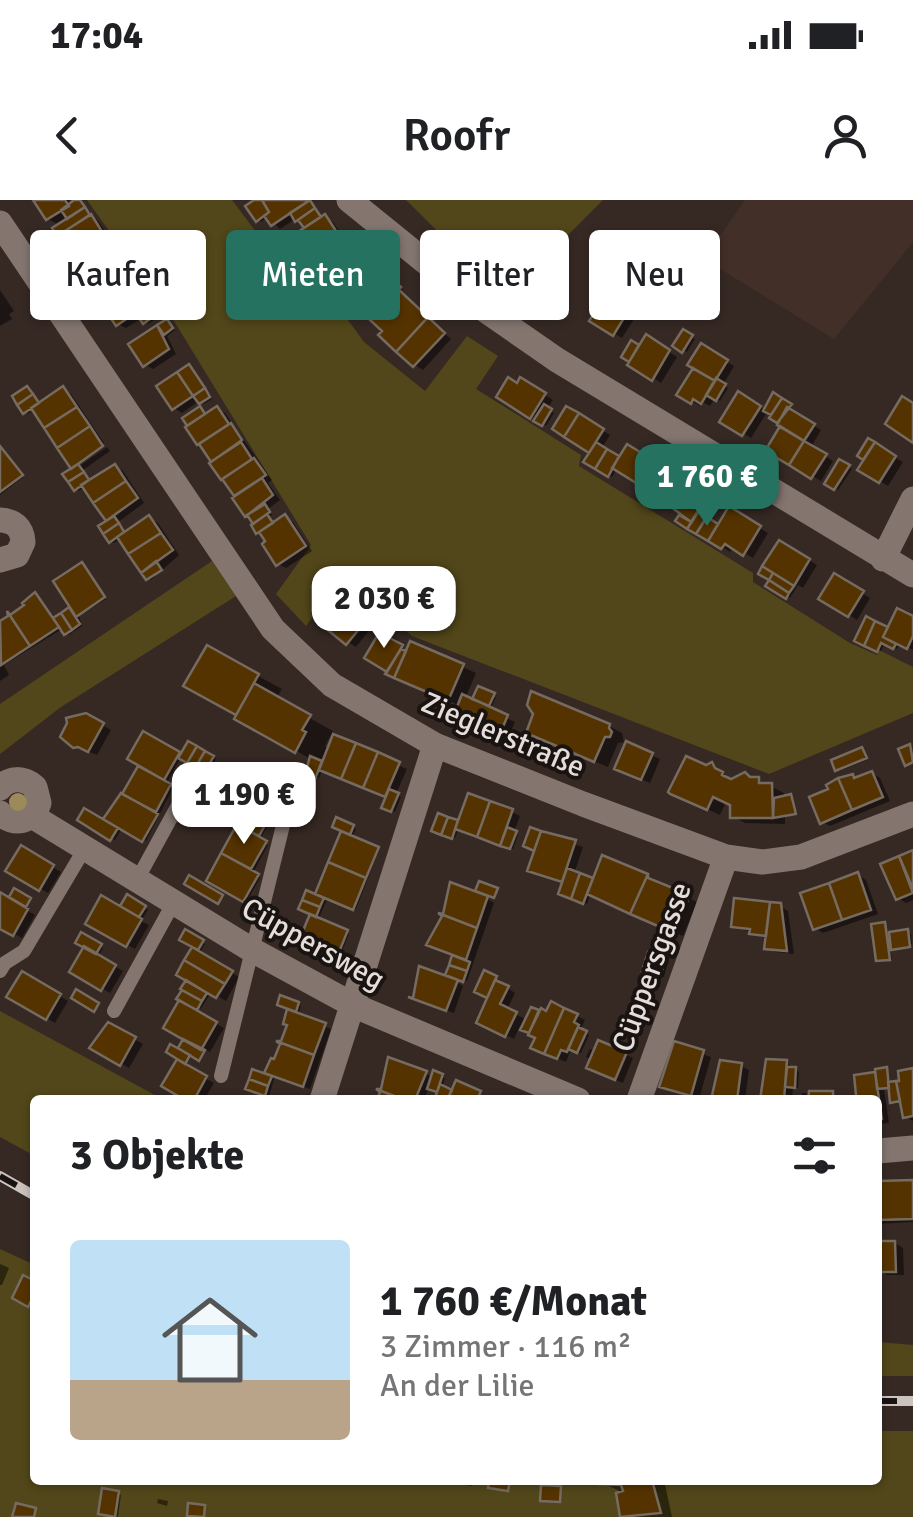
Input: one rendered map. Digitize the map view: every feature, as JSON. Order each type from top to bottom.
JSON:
[{"type":"street","points":[[348,200],[484,310],[557,360],[913,575]]},
{"type":"street","name":"Zieglerstraße","points":[[0,223],[273,629],[332,685],[435,745],[726,857],[762,862],[802,857],[913,814]]},
{"type":"street","points":[[883,560],[913,499]]},
{"type":"street","points":[[0,520],[11,521],[18,527],[23,542],[17,554],[0,560]]},
{"type":"street","points":[[324,1095],[435,745]]},
{"type":"street","points":[[0,788],[9,780],[23,780],[35,787],[39,803],[32,816]]},
{"type":"street","name":"Cüppersweg","points":[[0,813],[12,821],[32,816],[252,950],[354,1006],[566,1095]]},
{"type":"street","name":"Cüppersgasse","points":[[640,1095],[726,857]]},
{"type":"street","points":[[882,1151],[913,1148]]},
{"type":"lane","points":[[137,880],[194,774]]},
{"type":"lane","points":[[221,1076],[287,809]]},
{"type":"lane","points":[[0,971],[24,951],[85,848]]},
{"type":"lane","points":[[114,1011],[174,902]]},
{"type":"shaded area","points":[[87,200],[232,200],[254,230],[226,230],[226,320],[348,320],[364,342],[425,391],[467,336],[498,356],[476,389],[581,455],[579,466],[753,573],[753,582],[850,643],[877,655],[879,650],[913,667],[913,713],[769,774],[412,636],[342,577],[306,626],[276,594],[311,545],[173,320],[206,320],[206,230],[109,230]]},
{"type":"shaded area","points":[[406,200],[603,200],[569,234],[569,230],[436,230]]},
{"type":"shaded area","points":[[745,200],[913,200],[913,242],[834,339],[720,269],[720,236]]},
{"type":"shaded area","points":[[212,561],[236,596],[61,707],[0,754],[0,704]]},
{"type":"shaded area","points":[[0,1011],[155,1095],[30,1095],[30,1153],[0,1137]]},
{"type":"shaded area","points":[[0,1249],[30,1263],[30,1485],[882,1485],[882,1431],[913,1431],[913,1517],[0,1517]]},
{"type":"shaded area","points":[[882,1342],[913,1345],[913,1376],[882,1376]]},
{"type":"building","points":[[33,200],[65,200],[69,206],[46,220]]},
{"type":"building","points":[[80,200],[85,207],[67,219],[61,210]]},
{"type":"building","points":[[262,200],[269,212],[256,222],[245,206]]},
{"type":"building","points":[[262,200],[310,200],[271,226],[264,216],[269,212]]},
{"type":"building","points":[[310,200],[315,208],[295,222],[290,213]]},
{"type":"building","points":[[85,207],[90,215],[66,230],[52,228]]},
{"type":"building","points":[[315,208],[321,217],[304,228],[298,220]]},
{"type":"building","points":[[91,214],[101,230],[67,230]]},
{"type":"building","points":[[325,214],[335,230],[301,230]]},
{"type":"building","points":[[400,291],[420,310],[420,320],[425,320],[396,352],[378,335],[382,331],[370,320],[400,320]]},
{"type":"building","points":[[168,320],[173,328],[164,335],[157,325]]},
{"type":"building","points":[[425,320],[431,320],[445,333],[413,367],[396,352]]},
{"type":"building","points":[[590,320],[623,320],[613,336]]},
{"type":"building","points":[[157,325],[169,349],[143,367],[128,344]]},
{"type":"building","points":[[683,329],[693,335],[682,353],[672,346]]},
{"type":"building","points":[[646,334],[670,350],[652,381],[627,365]]},
{"type":"building","points":[[631,340],[639,345],[629,362],[621,357]]},
{"type":"building","points":[[701,343],[728,360],[715,381],[687,365]]},
{"type":"building","points":[[189,364],[205,388],[193,396],[177,372]]},
{"type":"building","points":[[693,368],[715,381],[701,404],[693,399],[691,404],[676,395]]},
{"type":"building","points":[[177,372],[193,396],[172,410],[156,386]]},
{"type":"building","points":[[508,377],[517,383],[520,377],[546,393],[530,419],[496,397]]},
{"type":"building","points":[[716,378],[726,384],[716,401],[706,395]]},
{"type":"building","points":[[27,386],[33,394],[17,405],[12,396]]},
{"type":"building","points":[[63,386],[77,407],[44,428],[31,408]]},
{"type":"building","points":[[205,388],[210,397],[199,404],[193,396]]},
{"type":"building","points":[[738,391],[761,406],[742,436],[719,422]]},
{"type":"building","points":[[773,392],[782,398],[771,415],[763,411]]},
{"type":"building","points":[[33,394],[39,403],[23,414],[17,405]]},
{"type":"building","points":[[902,396],[913,403],[913,443],[885,424]]},
{"type":"building","points":[[782,398],[792,404],[777,423],[769,418]]},
{"type":"building","points":[[544,404],[552,409],[542,426],[533,421]]},
{"type":"building","points":[[200,406],[205,414],[187,426],[182,418]]},
{"type":"building","points":[[217,406],[229,424],[197,445],[185,427]]},
{"type":"building","points":[[566,406],[579,413],[564,437],[552,429]]},
{"type":"building","points":[[77,407],[90,426],[57,448],[44,428]]},
{"type":"building","points":[[787,407],[815,424],[804,441],[777,425]]},
{"type":"building","points":[[579,413],[604,429],[589,453],[564,437]]},
{"type":"building","points":[[231,423],[242,440],[211,462],[199,444]]},
{"type":"building","points":[[90,426],[103,446],[71,469],[57,448]]},
{"type":"building","points":[[780,426],[804,441],[789,465],[765,451]]},
{"type":"building","points":[[868,438],[875,442],[863,460],[857,456]]},
{"type":"building","points":[[804,441],[827,454],[811,479],[789,465]]},
{"type":"building","points":[[241,442],[252,459],[221,480],[209,463]]},
{"type":"building","points":[[596,442],[607,449],[595,469],[583,462]]},
{"type":"building","points":[[875,442],[896,456],[879,483],[857,470]]},
{"type":"building","points":[[627,444],[656,462],[641,486],[612,468]]},
{"type":"building","points":[[0,446],[23,475],[0,492]]},
{"type":"building","points":[[607,449],[619,456],[608,477],[595,469]]},
{"type":"building","points":[[254,458],[266,475],[234,496],[222,479]]},
{"type":"building","points":[[839,459],[850,465],[834,490],[824,484]]},
{"type":"building","points":[[78,464],[84,472],[68,482],[62,474]]},
{"type":"building","points":[[115,464],[126,481],[93,503],[81,485]]},
{"type":"building","points":[[84,472],[89,480],[74,491],[68,482]]},
{"type":"building","points":[[648,474],[657,480],[648,494],[639,489]]},
{"type":"building","points":[[677,476],[708,495],[691,522],[662,500]]},
{"type":"building","points":[[262,478],[273,495],[245,517],[232,498]]},
{"type":"building","points":[[126,481],[138,498],[106,521],[93,503]]},
{"type":"building","points":[[265,504],[270,512],[253,524],[247,515]]},
{"type":"building","points":[[729,506],[761,526],[743,556],[725,544],[721,549],[708,541]]},
{"type":"building","points":[[699,511],[707,516],[696,534],[687,529]]},
{"type":"building","points":[[267,514],[273,523],[256,534],[251,525]]},
{"type":"building","points":[[285,514],[306,546],[276,566],[259,532]]},
{"type":"building","points":[[149,515],[161,533],[128,554],[117,537]]},
{"type":"building","points":[[679,515],[691,522],[687,529],[675,521]]},
{"type":"building","points":[[114,516],[119,523],[103,534],[98,526]]},
{"type":"building","points":[[707,517],[718,524],[708,541],[696,534]]},
{"type":"building","points":[[119,523],[124,532],[109,543],[103,534]]},
{"type":"building","points":[[161,533],[173,550],[141,573],[128,554]]},
{"type":"building","points":[[779,540],[810,559],[794,586],[762,566]]},
{"type":"building","points":[[156,561],[162,570],[146,580],[141,573]]},
{"type":"building","points":[[82,562],[105,597],[76,617],[53,581]]},
{"type":"building","points":[[762,566],[773,573],[769,580],[758,574]]},
{"type":"building","points":[[773,573],[794,586],[789,593],[769,580]]},
{"type":"building","points":[[834,573],[864,591],[848,617],[818,599]]},
{"type":"building","points":[[769,580],[789,593],[786,599],[765,586]]},
{"type":"building","points":[[394,587],[404,593],[394,611],[385,606]]},
{"type":"building","points":[[352,591],[365,602],[355,614],[342,603]]},
{"type":"building","points":[[35,592],[59,627],[30,646],[7,611],[10,615]]},
{"type":"building","points":[[342,603],[365,622],[346,645],[323,626]]},
{"type":"building","points":[[69,607],[80,624],[72,630],[61,613]]},
{"type":"building","points":[[897,608],[913,616],[913,636],[907,649],[883,637]]},
{"type":"building","points":[[7,611],[30,646],[1,665],[0,621],[8,616]]},
{"type":"building","points":[[61,613],[72,630],[64,635],[53,618]]},
{"type":"building","points":[[866,616],[875,621],[864,646],[854,641]]},
{"type":"building","points":[[875,621],[888,627],[883,637],[896,644],[893,649],[881,643],[877,652],[864,646]]},
{"type":"building","points":[[382,628],[403,645],[387,672],[364,658]]},
{"type":"building","points":[[410,641],[464,664],[448,701],[394,678]]},
{"type":"building","points":[[207,645],[259,674],[236,715],[183,686]]},
{"type":"building","points":[[401,649],[406,651],[394,678],[385,674]]},
{"type":"building","points":[[254,683],[311,715],[295,753],[234,719]]},
{"type":"building","points":[[478,686],[495,693],[489,706],[472,699]]},
{"type":"building","points":[[531,691],[610,724],[610,737],[605,737],[594,762],[526,733],[533,714],[527,705]]},
{"type":"building","points":[[462,694],[508,715],[497,741],[451,722]]},
{"type":"building","points":[[86,713],[104,723],[88,752],[73,748],[60,737],[66,718]]},
{"type":"building","points":[[143,731],[180,752],[164,780],[127,759]]},
{"type":"building","points":[[333,734],[356,743],[341,779],[319,770]]},
{"type":"building","points":[[188,741],[197,746],[187,763],[178,758]]},
{"type":"building","points":[[626,741],[653,753],[641,780],[614,769]]},
{"type":"building","points":[[356,743],[378,752],[363,788],[341,779]]},
{"type":"building","points":[[910,744],[913,762],[905,766],[898,749]]},
{"type":"building","points":[[197,746],[205,751],[195,768],[187,763]]},
{"type":"building","points":[[862,747],[867,758],[835,771],[831,760]]},
{"type":"building","points":[[205,751],[214,756],[204,773],[195,768]]},
{"type":"building","points":[[378,752],[400,762],[385,797],[363,788]]},
{"type":"building","points":[[310,756],[322,761],[315,779],[305,775]]},
{"type":"building","points":[[686,756],[706,765],[712,762],[722,775],[731,779],[745,772],[750,777],[759,777],[759,783],[772,783],[773,818],[730,818],[730,805],[713,797],[707,810],[670,794]]},
{"type":"building","points":[[138,766],[171,784],[156,812],[122,794]]},
{"type":"building","points":[[872,771],[883,797],[852,810],[838,778],[853,774],[854,778]]},
{"type":"building","points":[[838,778],[852,810],[820,824],[809,797],[828,789],[826,785]]},
{"type":"building","points":[[261,789],[278,799],[273,808],[256,799]]},
{"type":"building","points":[[389,789],[399,793],[391,812],[381,808]]},
{"type":"building","points":[[242,791],[274,809],[259,836],[227,819]]},
{"type":"building","points":[[121,793],[158,814],[142,842],[103,819]]},
{"type":"building","points":[[468,793],[490,801],[477,837],[455,829]]},
{"type":"building","points":[[791,794],[796,814],[773,818],[774,798]]},
{"type":"building","points":[[490,801],[513,809],[500,846],[477,837]]},
{"type":"building","points":[[84,808],[118,828],[110,841],[77,820]]},
{"type":"building","points":[[438,813],[448,817],[441,835],[431,831]]},
{"type":"building","points":[[336,817],[354,825],[350,835],[332,827]]},
{"type":"building","points":[[448,817],[458,820],[452,839],[441,835]]},
{"type":"building","points":[[237,824],[267,841],[251,869],[221,853]]},
{"type":"building","points":[[507,827],[517,831],[510,849],[500,846]]},
{"type":"building","points":[[530,827],[541,831],[534,851],[523,846]]},
{"type":"building","points":[[341,831],[379,847],[366,878],[328,862]]},
{"type":"building","points":[[541,831],[576,840],[562,882],[527,871]]},
{"type":"building","points":[[21,845],[54,865],[39,891],[5,871]]},
{"type":"building","points":[[913,850],[913,889],[899,856]]},
{"type":"building","points":[[221,853],[259,874],[243,902],[206,881]]},
{"type":"building","points":[[602,855],[648,874],[630,914],[587,894]]},
{"type":"building","points":[[899,856],[913,893],[896,900],[880,864]]},
{"type":"building","points":[[328,862],[366,878],[353,910],[315,894]]},
{"type":"building","points":[[567,868],[580,873],[571,899],[558,894]]},
{"type":"building","points":[[858,872],[871,910],[842,920],[829,883]]},
{"type":"building","points":[[580,873],[593,878],[583,904],[571,899]]},
{"type":"building","points":[[648,874],[648,878],[690,895],[674,933],[630,914]]},
{"type":"building","points":[[189,875],[223,895],[218,904],[184,884]]},
{"type":"building","points":[[479,881],[498,888],[494,898],[475,891]]},
{"type":"building","points":[[450,882],[488,896],[477,928],[438,913],[443,914]]},
{"type":"building","points":[[829,883],[842,920],[813,930],[800,893]]},
{"type":"building","points":[[14,888],[31,898],[26,907],[9,897]]},
{"type":"building","points":[[306,890],[324,898],[320,907],[302,900]]},
{"type":"building","points":[[0,892],[28,909],[13,936],[0,929]]},
{"type":"building","points":[[127,894],[146,906],[139,917],[120,906]]},
{"type":"building","points":[[101,895],[142,919],[126,947],[85,924]]},
{"type":"building","points":[[734,898],[770,902],[766,936],[731,927]]},
{"type":"building","points":[[302,900],[320,907],[316,917],[298,909]]},
{"type":"building","points":[[770,902],[781,903],[787,951],[764,949]]},
{"type":"building","points":[[438,913],[477,928],[466,960],[426,945],[442,916]]},
{"type":"building","points":[[310,914],[348,930],[335,962],[297,945]]},
{"type":"building","points":[[885,922],[890,960],[876,961],[871,924]]},
{"type":"building","points":[[185,929],[204,940],[198,950],[179,940]]},
{"type":"building","points":[[908,929],[910,947],[891,950],[889,932]]},
{"type":"building","points":[[81,932],[102,944],[96,954],[75,943]]},
{"type":"building","points":[[84,946],[116,965],[101,991],[69,972]]},
{"type":"building","points":[[192,947],[233,971],[225,984],[184,960]]},
{"type":"building","points":[[648,952],[666,958],[660,977],[642,971]]},
{"type":"building","points":[[452,955],[470,962],[467,971],[449,965]]},
{"type":"building","points":[[184,960],[225,984],[216,998],[176,975]]},
{"type":"building","points":[[449,965],[467,971],[463,982],[445,975]]},
{"type":"building","points":[[419,966],[458,980],[446,1011],[408,997],[413,998]]},
{"type":"building","points":[[484,970],[497,976],[487,998],[474,992]]},
{"type":"building","points":[[22,971],[61,994],[46,1020],[6,997]]},
{"type":"building","points":[[186,980],[207,993],[202,1001],[180,989]]},
{"type":"building","points":[[495,980],[509,986],[500,1004],[517,1012],[505,1037],[476,1023]]},
{"type":"building","points":[[76,989],[99,1003],[94,1012],[71,998]]},
{"type":"building","points":[[182,990],[202,1001],[197,1010],[176,999]]},
{"type":"building","points":[[280,995],[299,1002],[296,1012],[277,1005]]},
{"type":"building","points":[[179,1000],[217,1022],[201,1050],[163,1028]]},
{"type":"building","points":[[551,1001],[564,1008],[544,1054],[530,1048],[535,1038],[528,1035],[541,1008],[546,1011]]},
{"type":"building","points":[[531,1007],[539,1010],[529,1033],[520,1030]]},
{"type":"building","points":[[564,1008],[578,1014],[574,1022],[579,1025],[567,1052],[561,1050],[557,1059],[544,1054]]},
{"type":"building","points":[[287,1009],[326,1023],[314,1055],[276,1041],[281,1041],[287,1025],[283,1024]]},
{"type":"building","points":[[108,1022],[136,1037],[120,1066],[89,1048]]},
{"type":"building","points":[[578,1027],[587,1031],[577,1053],[568,1049]]},
{"type":"building","points":[[183,1039],[205,1050],[199,1061],[178,1048]]},
{"type":"building","points":[[598,1040],[627,1052],[615,1080],[586,1068]]},
{"type":"building","points":[[276,1041],[314,1055],[303,1087],[264,1073],[280,1044]]},
{"type":"building","points":[[674,1041],[704,1050],[691,1095],[659,1087]]},
{"type":"building","points":[[170,1044],[190,1055],[185,1064],[166,1052]]},
{"type":"building","points":[[388,1057],[427,1071],[417,1095],[392,1095],[376,1089],[381,1089]]},
{"type":"building","points":[[177,1059],[207,1076],[197,1095],[176,1095],[161,1086]]},
{"type":"building","points":[[766,1059],[787,1060],[784,1095],[761,1095]]},
{"type":"building","points":[[720,1060],[742,1063],[738,1095],[712,1095]]},
{"type":"building","points":[[787,1067],[796,1067],[795,1088],[785,1087]]},
{"type":"building","points":[[887,1067],[889,1088],[877,1089],[875,1069]]},
{"type":"building","points":[[913,1068],[913,1116],[903,1118],[896,1081],[898,1071]]},
{"type":"building","points":[[252,1069],[272,1076],[268,1086],[249,1079]]},
{"type":"building","points":[[433,1070],[443,1074],[437,1092],[427,1089]]},
{"type":"building","points":[[875,1072],[878,1095],[856,1095],[854,1075]]},
{"type":"building","points":[[249,1079],[268,1086],[265,1095],[245,1089]]},
{"type":"building","points":[[456,1080],[481,1091],[479,1095],[449,1095]]},
{"type":"building","points":[[896,1081],[900,1101],[890,1103],[888,1082]]},
{"type":"building","points":[[440,1084],[452,1090],[450,1095],[436,1095]]},
{"type":"building","points":[[809,1091],[833,1091],[833,1095],[809,1095]]},
{"type":"building","points":[[913,1180],[913,1219],[882,1220],[882,1181]]},
{"type":"building","points":[[882,1241],[895,1241],[896,1272],[882,1272]]},
{"type":"building","points":[[23,1275],[30,1278],[28,1307],[12,1298]]},
{"type":"building","points":[[488,1485],[509,1485],[508,1491]]},
{"type":"building","points":[[541,1485],[561,1486],[560,1502],[540,1501]]},
{"type":"building","points":[[621,1485],[653,1485],[661,1513],[620,1517],[616,1493],[623,1491]]},
{"type":"building","points":[[102,1488],[119,1491],[115,1517],[98,1514]]},
{"type":"building","points":[[16,1503],[36,1508],[34,1517],[12,1517]]},
{"type":"building","points":[[188,1503],[205,1505],[204,1517],[187,1516]]},
{"type":"railway","points":[[0,1176],[30,1193]]},
{"type":"railway","points":[[882,1401],[913,1401]]}]
